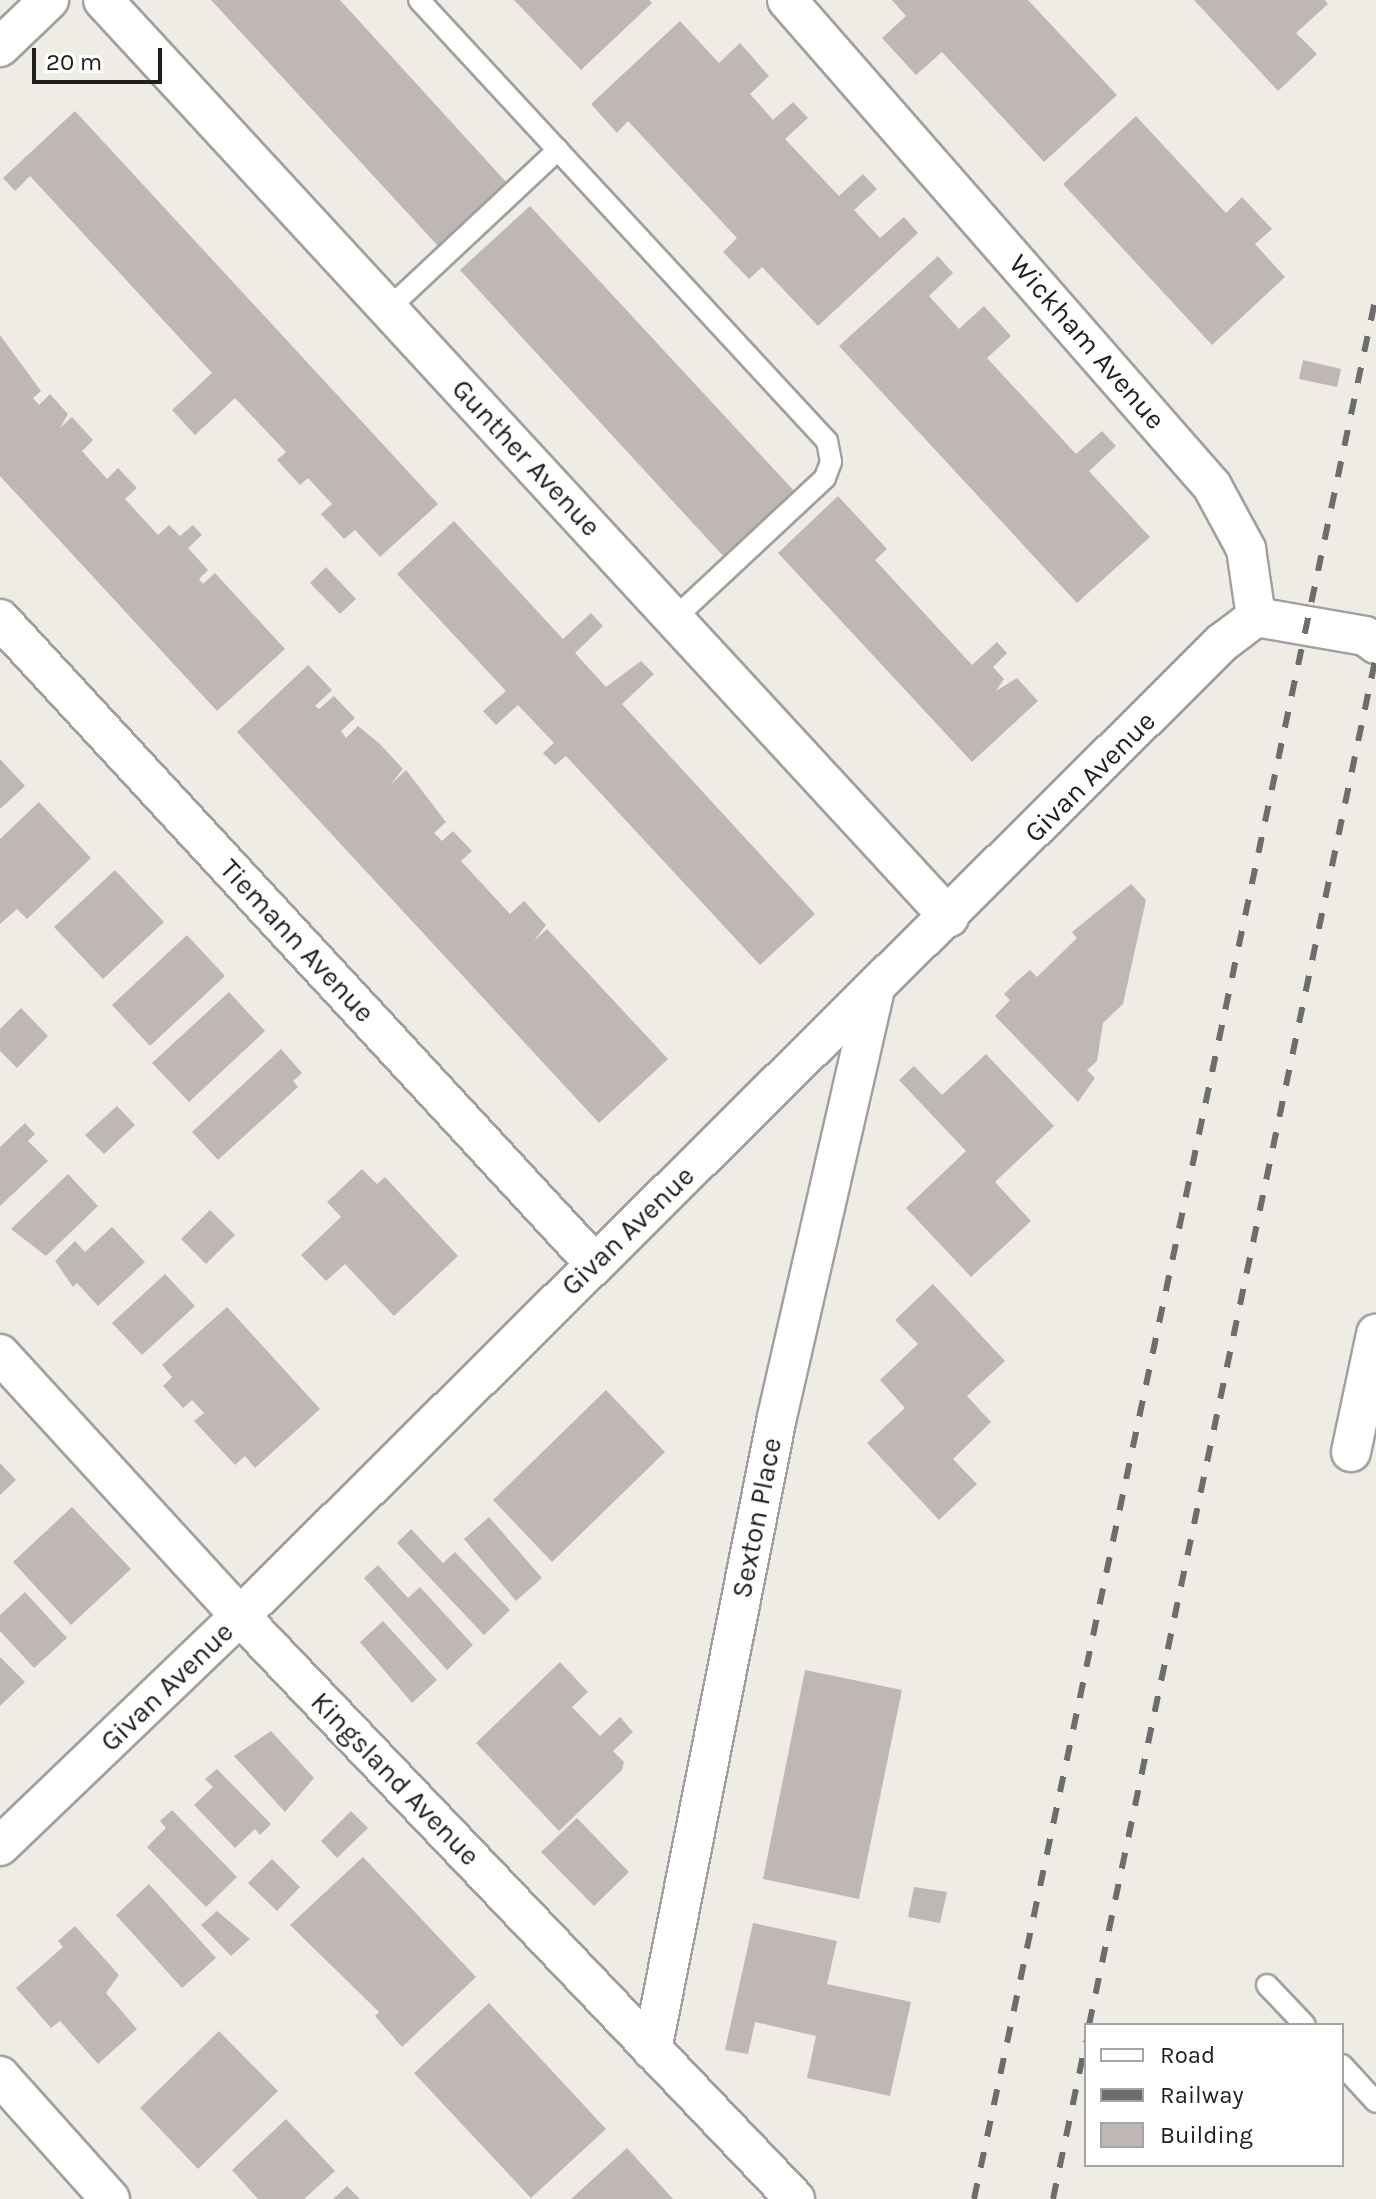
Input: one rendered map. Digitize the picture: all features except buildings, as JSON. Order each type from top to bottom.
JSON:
[{"type":"street","points":[[0,47],[49,0]]},
{"type":"street","name":"Gunther Avenue","points":[[103,0],[949,917]]},
{"type":"street","name":"Wickham Avenue","points":[[787,0],[1212,486],[1246,549],[1256,617]]},
{"type":"street","points":[[1256,617],[1365,636],[1376,644]]},
{"type":"street","name":"Givan Avenue","points":[[0,1846],[240,1616],[594,1263],[949,917],[1223,642],[1256,617]]},
{"type":"street","name":"Tiemann Avenue","points":[[0,619],[594,1263]]},
{"type":"street","name":"Sexton Place","points":[[652,2050],[777,1417],[875,989]]},
{"type":"street","name":"Kingsland Avenue","points":[[0,1354],[240,1616],[795,2199]]},
{"type":"street","points":[[1351,1452],[1374,1359]]},
{"type":"street","points":[[0,2076],[110,2199]]},
{"type":"lane","points":[[419,0],[827,441],[831,462],[825,478],[674,619]]},
{"type":"lane","points":[[388,309],[558,150]]},
{"type":"lane","points":[[1267,1985],[1303,2023]]},
{"type":"lane","points":[[1344,2067],[1376,2102]]},
{"type":"railway","points":[[974,2199],[1376,297]]},
{"type":"railway","points":[[1089,2023],[1376,656]]},
{"type":"railway","points":[[1053,2199],[1084,2051]]}]
